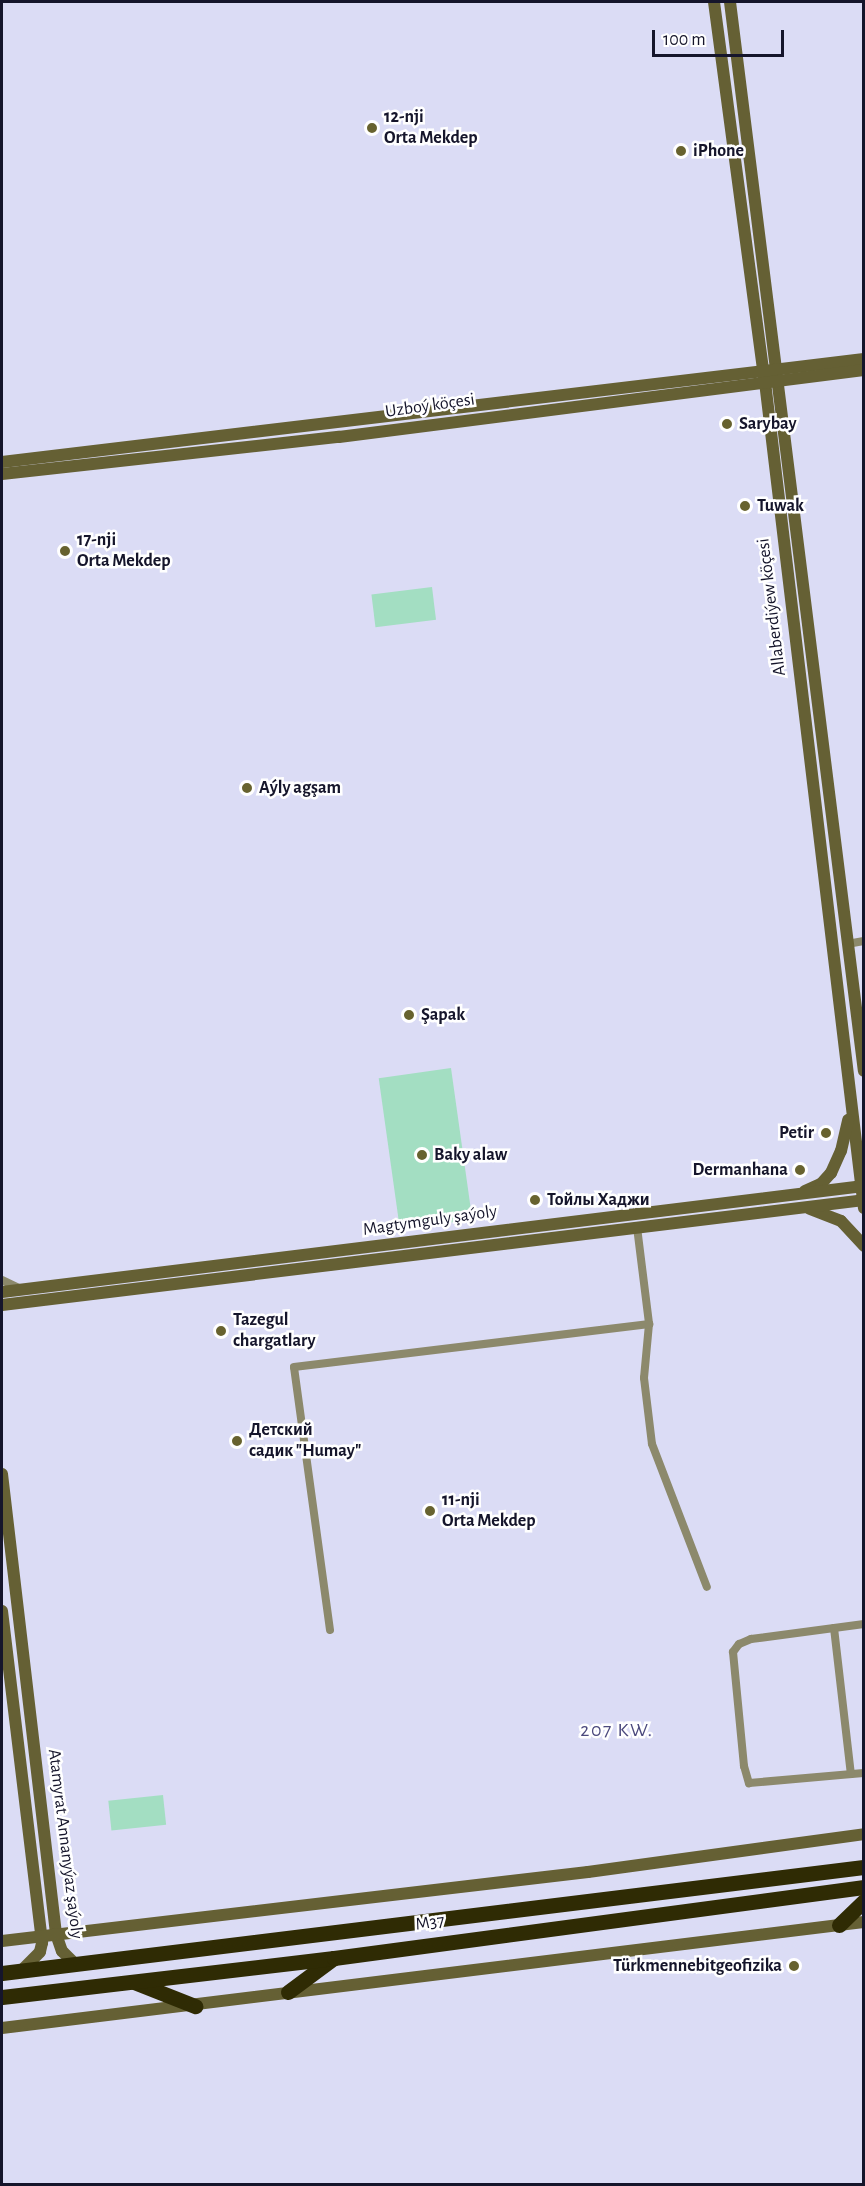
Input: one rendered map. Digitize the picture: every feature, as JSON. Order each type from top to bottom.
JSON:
[{"type":"highway","name":"M37","points":[[2,1973],[864,1867]]},
{"type":"highway","name":"M37","points":[[2,1997],[334,1958],[864,1887]]},
{"type":"highway","points":[[839,1924],[864,1901]]},
{"type":"highway","points":[[288,1992],[334,1958]]},
{"type":"highway","points":[[131,1981],[195,2006]]},
{"type":"street","name":"Allaberdiýew köçesi","points":[[714,2],[770,375],[864,1071]]},
{"type":"street","name":"Allaberdiýew köçesi","points":[[730,2],[848,1086],[863,1203]]},
{"type":"street","name":"Uzboý köçesi","points":[[2,474],[339,437],[770,375],[864,359]]},
{"type":"street","name":"Uzboý köçesi","points":[[2,462],[770,375],[864,370]]},
{"type":"street","points":[[848,944],[864,941]]},
{"type":"street","points":[[787,1198],[821,1184],[831,1173],[848,1126],[848,1086]]},
{"type":"street","name":"Magtymguly şaýoly","points":[[2,1292],[787,1198],[862,1186]]},
{"type":"street","name":"Magtymguly şaýoly","points":[[2,1305],[637,1227],[863,1203]]},
{"type":"street","points":[[803,1208],[841,1221],[864,1246]]},
{"type":"street","points":[[637,1227],[649,1324],[644,1378],[652,1444],[707,1587]]},
{"type":"street","points":[[2,1280],[25,1290]]},
{"type":"street","points":[[330,1630],[294,1367],[649,1324]]},
{"type":"street","name":"Atamyrat Annanyýaz şaýoly","points":[[2,1474],[56,1934],[62,1951],[74,1963]]},
{"type":"street","name":"Atamyrat Annanyýaz şaýoly","points":[[2,1611],[41,1935],[40,1952],[22,1970]]},
{"type":"street","points":[[864,1624],[751,1639],[739,1644],[733,1652],[744,1766],[749,1782],[756,1784],[864,1773]]},
{"type":"street","points":[[834,1628],[851,1774]]},
{"type":"street","points":[[2,1941],[588,1872],[864,1834]]},
{"type":"street","points":[[2,2028],[864,1922]]},
{"type":"green space","points":[[432,587],[436,620],[375,627],[371,594]]},
{"type":"green space","points":[[451,1068],[472,1220],[400,1230],[379,1078]]},
{"type":"green space","points":[[163,1795],[166,1825],[111,1831],[108,1801]]},
{"type":"place","name":"12-nji Orta Mekdep","points":[[372,128]]},
{"type":"place","name":"iPhone","points":[[681,151]]},
{"type":"place","name":"Sarybay","points":[[727,424]]},
{"type":"place","name":"Tuwak","points":[[745,506]]},
{"type":"place","name":"17-nji Orta Mekdep","points":[[65,551]]},
{"type":"place","name":"Aýly agşam","points":[[247,788]]},
{"type":"place","name":"Şapak","points":[[409,1015]]},
{"type":"place","name":"Petir","points":[[826,1133]]},
{"type":"place","name":"Baky alaw","points":[[422,1155]]},
{"type":"place","name":"Dermanhana","points":[[800,1170]]},
{"type":"place","name":"Тойлы Хаджи","points":[[535,1200]]},
{"type":"place","name":"Tazegul chargatlary","points":[[221,1331]]},
{"type":"place","name":"Детский садик \"Humay\"","points":[[237,1441]]},
{"type":"place","name":"11-nji Orta Mekdep","points":[[430,1511]]},
{"type":"place","name":"Türkmennebitgeofizika","points":[[794,1966]]},
{"type":"district","name":"207 KW.","points":[[617,1730]]}]
